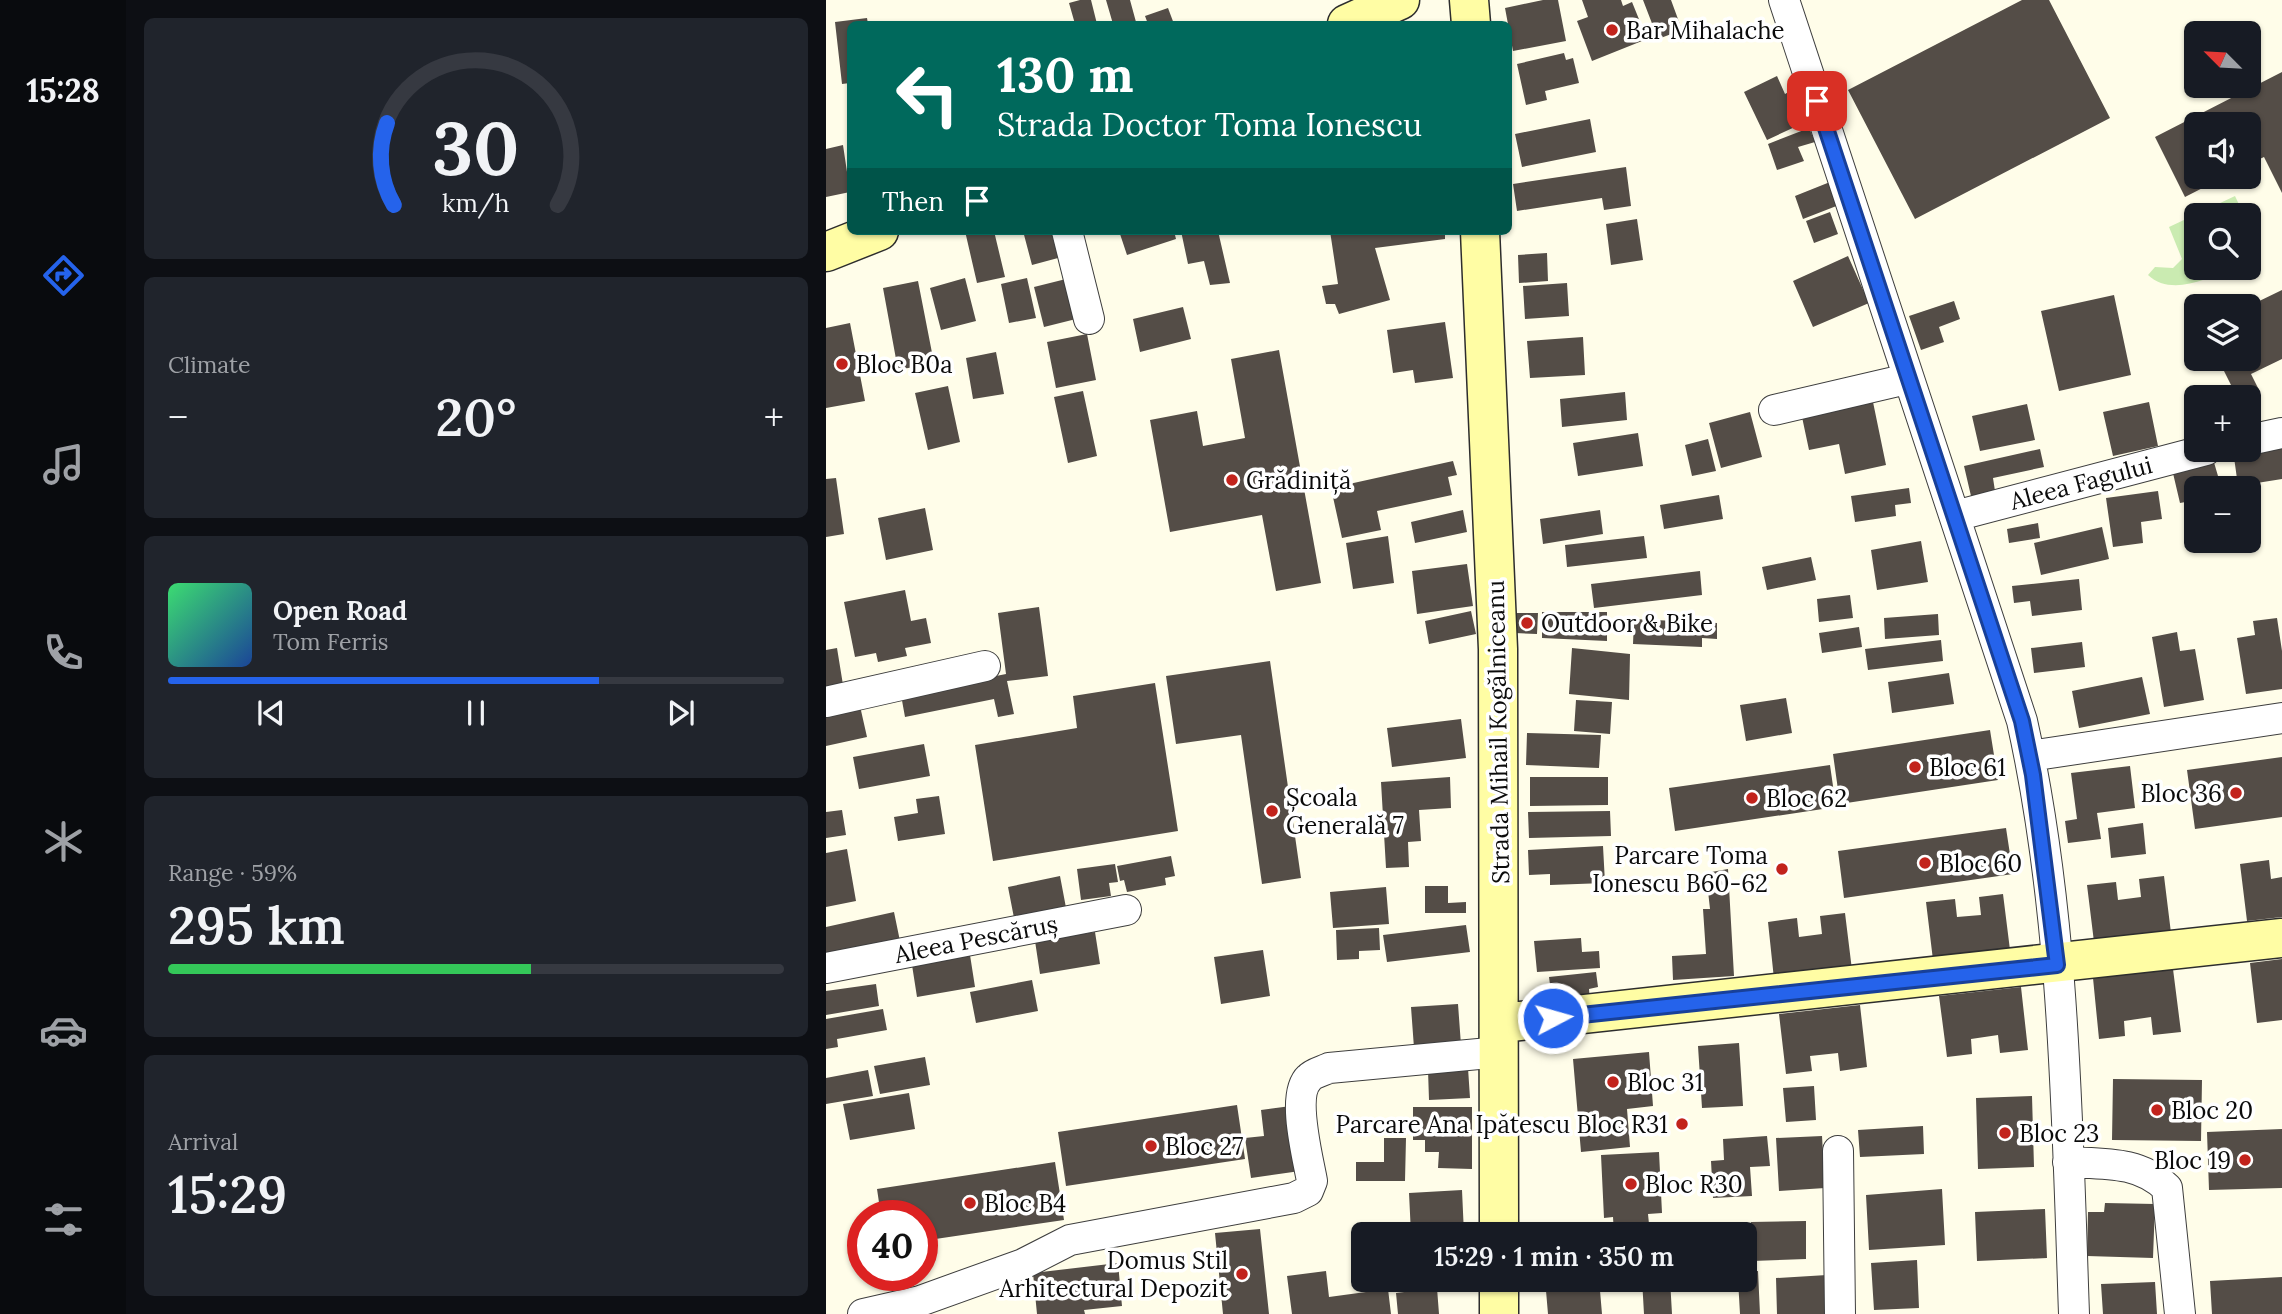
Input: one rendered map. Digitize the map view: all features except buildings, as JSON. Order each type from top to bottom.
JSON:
[{"type":"street","points":[[1354,21],[1400,0]]},
{"type":"street","points":[[1469,0],[1471,21]]},
{"type":"street","points":[[1784,0],[2022,721],[2030,756],[2057,965],[2074,1314]]},
{"type":"street","points":[[826,252],[869,235]]},
{"type":"street","points":[[1068,235],[1088,319]]},
{"type":"street","name":"Strada Mihail Kogălniceanu","points":[[1480,235],[1498,649],[1501,1037],[1499,1222]]},
{"type":"street","points":[[1774,410],[1907,379]]},
{"type":"street","points":[[2261,437],[2282,433]]},
{"type":"street","name":"Aleea Fagului","points":[[1955,516],[2184,456]]},
{"type":"street","points":[[826,702],[985,666]]},
{"type":"street","points":[[2030,756],[2282,718]]},
{"type":"street","name":"Aleea Pescăruș","points":[[826,968],[1126,910]]},
{"type":"street","points":[[863,1314],[933,1296],[1023,1264],[1070,1240],[1294,1198],[1308,1191],[1312,1181],[1301,1112],[1301,1089],[1309,1077],[1329,1068],[1501,1037],[2282,938]]},
{"type":"street","points":[[1838,1151],[1840,1314]]},
{"type":"street","points":[[2068,1162],[2128,1165],[2153,1174],[2166,1188],[2179,1314]]},
{"type":"street","points":[[1499,1292],[1499,1314]]},
{"type":"green space","points":[[2235,196],[2238,203],[2220,203]]},
{"type":"green space","points":[[2184,220],[2184,280],[2203,280],[2189,284],[2167,284],[2148,275],[2155,267],[2173,268],[2182,259],[2169,227]]},
{"type":"place","name":"Bar Mihalache","points":[[1612,30]]},
{"type":"place","name":"Bloc B0a","points":[[842,364]]},
{"type":"place","name":"Grădiniță","points":[[1232,480]]},
{"type":"place","name":"Outdoor & Bike","points":[[1527,623]]},
{"type":"place","name":"Bloc 61","points":[[1915,767]]},
{"type":"place","name":"Bloc 36","points":[[2236,793]]},
{"type":"place","name":"Bloc 62","points":[[1752,798]]},
{"type":"place","name":"Școala Generală 7","points":[[1272,811]]},
{"type":"place","name":"Bloc 60","points":[[1925,863]]},
{"type":"place","name":"Parcare Toma Ionescu B60-62","points":[[1782,869]]},
{"type":"place","name":"Bloc 31","points":[[1613,1082]]},
{"type":"place","name":"Bloc 20","points":[[2157,1110]]},
{"type":"place","name":"Parcare Ana Ipătescu Bloc R31","points":[[1682,1124]]},
{"type":"place","name":"Bloc 23","points":[[2005,1133]]},
{"type":"place","name":"Bloc 27","points":[[1151,1146]]},
{"type":"place","name":"Bloc 19","points":[[2245,1160]]},
{"type":"place","name":"Bloc R30","points":[[1631,1184]]},
{"type":"place","name":"Bloc B4","points":[[970,1203]]},
{"type":"place","name":"Domus Stil Arhitectural Depozit","points":[[1242,1274]]},
{"type":"route","points":[[1553,1018],[2057,965],[2055,928],[2030,756],[2022,721],[1817,101]]}]
